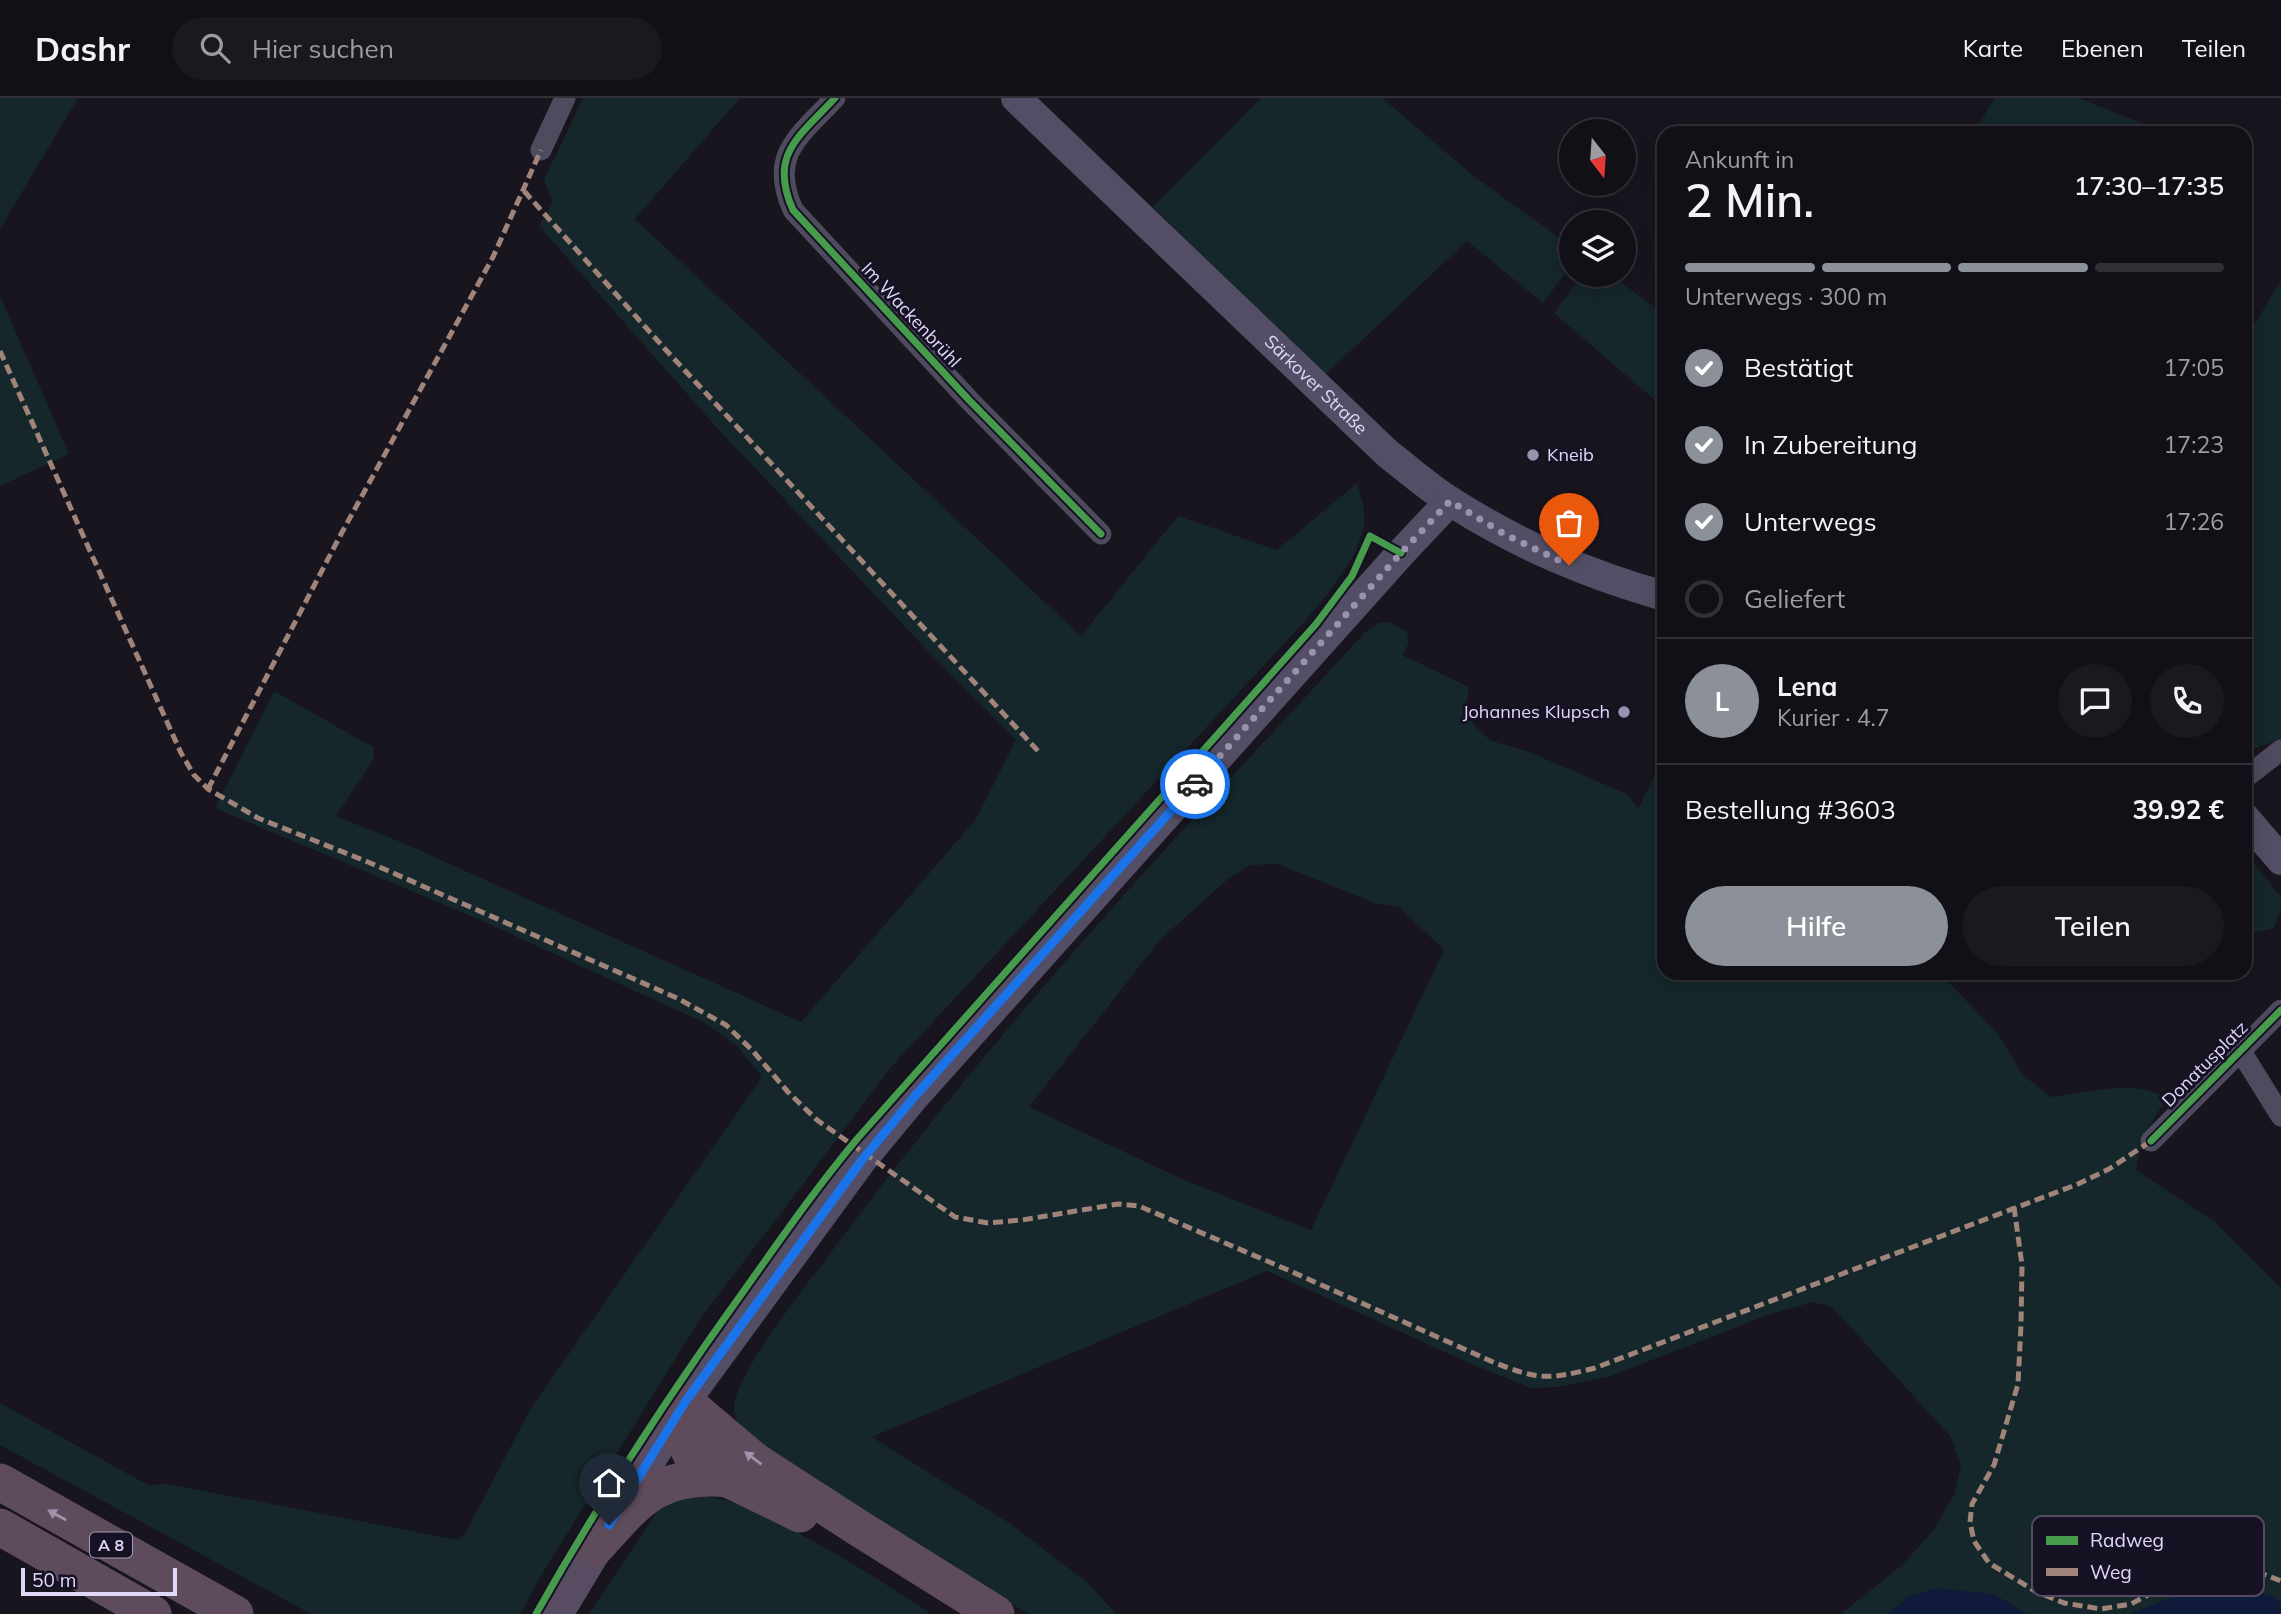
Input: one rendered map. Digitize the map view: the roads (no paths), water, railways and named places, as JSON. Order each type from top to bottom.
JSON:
[{"type":"highway","points":[[681,1408],[680,1432],[691,1454],[728,1479],[846,1539],[966,1614]]},
{"type":"highway","points":[[681,1408],[755,1461],[996,1614]]},
{"type":"highway","points":[[595,1548],[634,1505],[659,1487],[684,1479],[707,1476],[728,1479]]},
{"type":"highway","name":"A 8","points":[[0,1482],[234,1614]]},
{"type":"highway","name":"A 8","points":[[0,1527],[153,1614]]},
{"type":"main road","name":"Särkover Straße","points":[[1016,98],[1388,454],[1450,501],[1506,535],[1591,574],[1657,594]]},
{"type":"main road","points":[[557,1614],[681,1408],[862,1160],[915,1096],[1450,501]]},
{"type":"main road","points":[[2252,826],[2281,860]]},
{"type":"street","points":[[541,150],[565,98]]},
{"type":"street","name":"Im Wackenbrühl","points":[[835,98],[791,145],[783,177],[786,194],[793,209],[969,400],[1101,534]]},
{"type":"street","points":[[2252,773],[2281,750]]},
{"type":"street","name":"Donatusplatz","points":[[2151,1142],[2281,1010]]},
{"type":"street","name":"Donatusplatz","points":[[2241,1050],[2281,1116]]},
{"type":"water","points":[[1938,1588],[1993,1594],[2027,1614],[1889,1614],[1909,1596]]},
{"type":"water","points":[[2264,1594],[2281,1603],[2281,1614],[2129,1614],[2172,1598]]},
{"type":"place","name":"Kneib","points":[[1533,455]]},
{"type":"place","name":"Johannes Klupsch","points":[[1624,712]]}]
